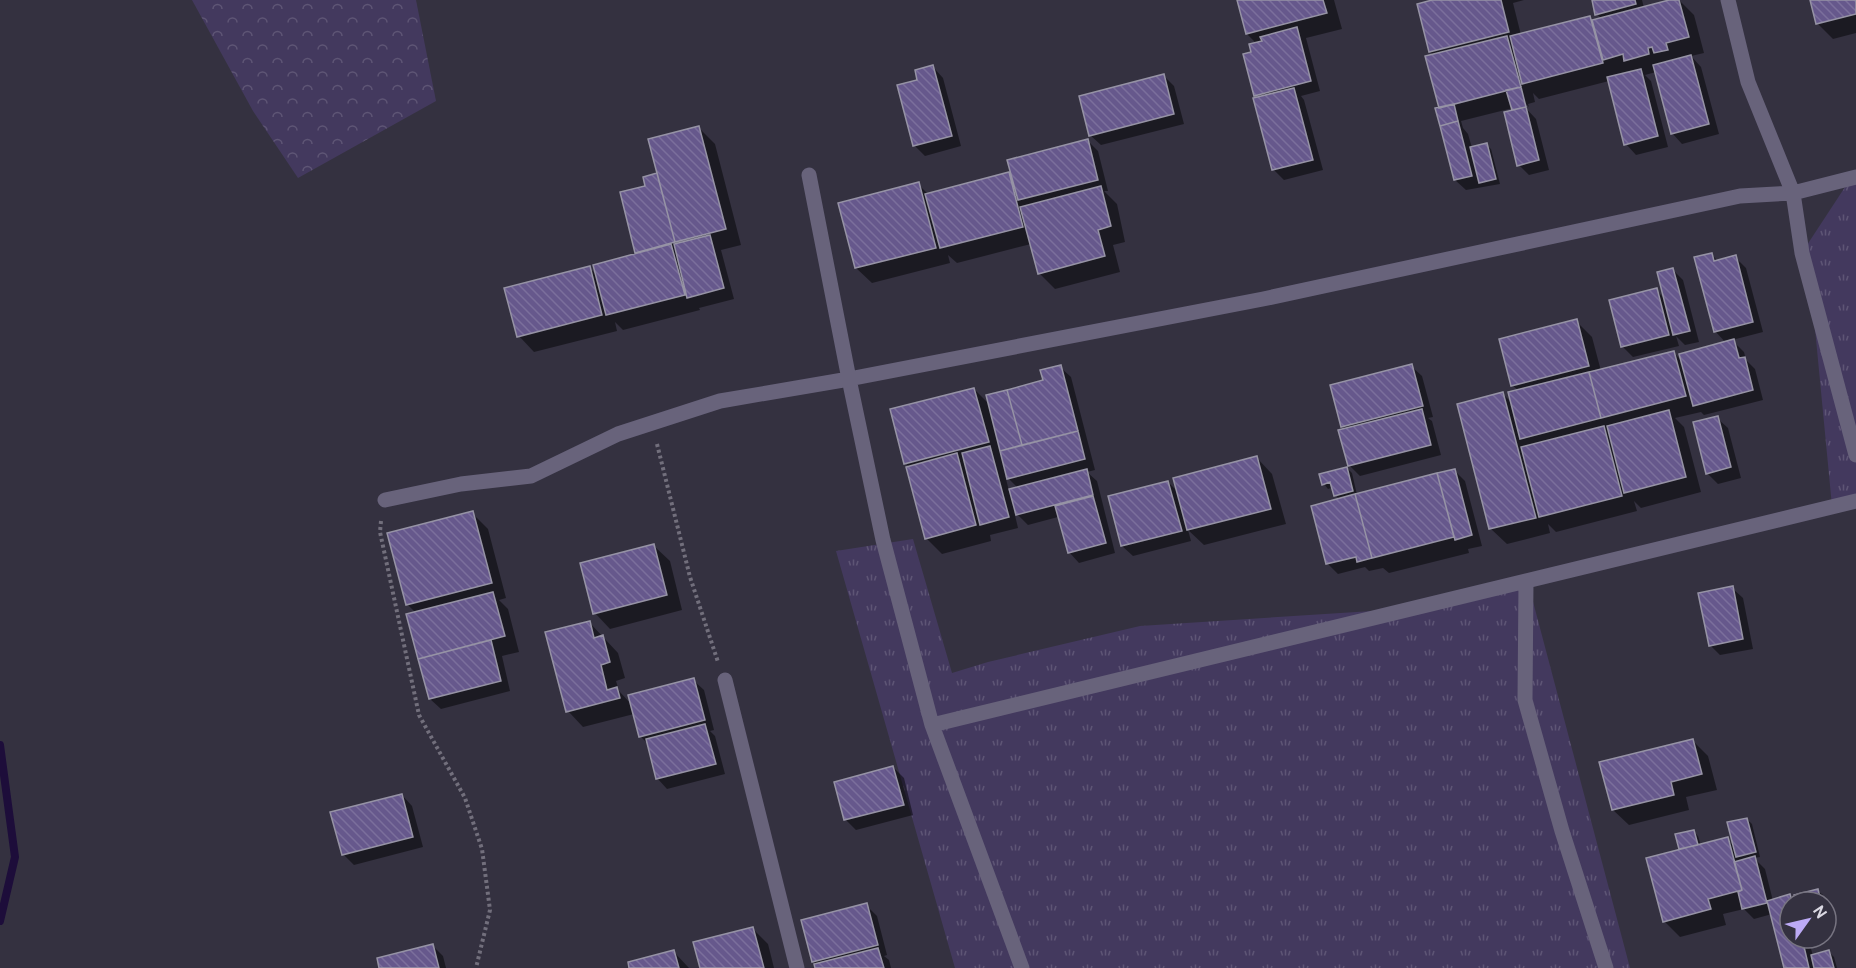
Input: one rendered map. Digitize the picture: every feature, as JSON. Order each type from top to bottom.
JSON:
[{"type":"street","points":[[1728,0],[1748,82],[1793,193],[1802,253],[1856,455]]},
{"type":"street","points":[[809,175],[883,540],[932,725],[1022,968]]},
{"type":"street","points":[[385,500],[461,484],[531,476],[618,434],[720,400],[849,379],[1263,299],[1740,196],[1793,193],[1856,177]]},
{"type":"street","points":[[932,725],[1856,501]]},
{"type":"street","points":[[1526,582],[1525,700],[1562,831],[1606,968]]},
{"type":"street","points":[[724,680],[797,968]]},
{"type":"path","points":[[651,423],[690,577],[724,680]]},
{"type":"path","points":[[385,500],[380,532],[419,716],[465,798],[482,849],[490,910],[476,968]]},
{"type":"green space","points":[[192,0],[416,0],[436,101],[298,178],[253,111]]},
{"type":"green space","points":[[1856,180],[1856,501],[1832,506],[1807,245],[1849,181]]},
{"type":"green space","points":[[913,539],[952,673],[988,662],[1140,626],[1388,610],[1527,579],[1630,968],[955,968],[836,551]]},
{"type":"building","points":[[1237,0],[1323,0],[1327,13],[1246,34]]},
{"type":"building","points":[[1432,0],[1501,0],[1509,32],[1429,52],[1417,4]]},
{"type":"building","points":[[1592,0],[1635,0],[1636,4],[1595,15]]},
{"type":"building","points":[[1669,0],[1679,0],[1689,37],[1666,43],[1668,50],[1654,53],[1652,47],[1648,48],[1649,54],[1624,61],[1623,54],[1603,60],[1592,20]]},
{"type":"building","points":[[1810,0],[1856,0],[1856,14],[1816,24]]},
{"type":"building","points":[[1590,16],[1603,63],[1522,84],[1510,36]]},
{"type":"building","points":[[1297,27],[1311,81],[1254,96],[1243,54],[1251,52],[1249,44],[1262,41],[1260,37]]},
{"type":"building","points":[[1507,36],[1521,87],[1439,108],[1425,56]]},
{"type":"building","points":[[1691,55],[1709,124],[1671,134],[1653,65]]},
{"type":"building","points":[[933,65],[952,136],[913,146],[897,85],[917,80],[915,70]]},
{"type":"building","points":[[1641,69],[1658,136],[1624,145],[1607,77]]},
{"type":"building","points":[[1164,74],[1174,114],[1089,136],[1079,96]]},
{"type":"building","points":[[1521,87],[1526,107],[1512,110],[1506,90]]},
{"type":"building","points":[[1294,88],[1313,160],[1272,170],[1253,98]]},
{"type":"building","points":[[1454,104],[1458,121],[1440,126],[1435,108]]},
{"type":"building","points":[[1526,107],[1539,160],[1517,166],[1504,112]]},
{"type":"building","points":[[1458,121],[1472,176],[1454,180],[1440,126]]},
{"type":"building","points":[[699,126],[726,229],[675,242],[648,139]]},
{"type":"building","points":[[1088,139],[1098,180],[1018,200],[1007,160]]},
{"type":"building","points":[[1487,143],[1496,179],[1479,183],[1470,147]]},
{"type":"building","points":[[1009,172],[1023,227],[940,248],[925,194]]},
{"type":"building","points":[[657,173],[675,242],[635,253],[620,192],[645,186],[643,177]]},
{"type":"building","points":[[919,182],[936,248],[855,268],[838,203]]},
{"type":"building","points":[[1101,186],[1111,226],[1098,230],[1105,256],[1038,274],[1020,207]]},
{"type":"building","points":[[710,235],[724,288],[687,298],[674,244]]},
{"type":"building","points":[[671,244],[685,295],[606,315],[593,265]]},
{"type":"building","points":[[1712,253],[1714,261],[1736,255],[1753,322],[1714,332],[1694,257]]},
{"type":"building","points":[[590,266],[602,315],[517,337],[504,288]]},
{"type":"building","points":[[1673,268],[1690,331],[1673,335],[1657,272]]},
{"type":"building","points":[[1657,288],[1669,335],[1621,347],[1609,300]]},
{"type":"building","points":[[1577,319],[1589,366],[1511,386],[1499,339]]},
{"type":"building","points":[[1734,339],[1739,358],[1745,357],[1753,390],[1693,406],[1679,354]]},
{"type":"building","points":[[1674,351],[1686,396],[1601,418],[1589,372]]},
{"type":"building","points":[[1412,364],[1423,406],[1341,427],[1330,385]]},
{"type":"building","points":[[1061,365],[1078,431],[1022,445],[1007,390],[1043,380],[1040,370]]},
{"type":"building","points":[[1589,372],[1601,418],[1520,439],[1508,392]]},
{"type":"building","points":[[974,388],[989,442],[904,464],[890,409]]},
{"type":"building","points":[[1007,390],[1022,445],[1000,451],[986,395]]},
{"type":"building","points":[[1503,392],[1536,518],[1489,529],[1457,404]]},
{"type":"building","points":[[1422,409],[1431,445],[1348,466],[1338,430]]},
{"type":"building","points":[[1669,410],[1686,477],[1624,493],[1607,426]]},
{"type":"building","points":[[1718,416],[1731,467],[1706,474],[1693,422]]},
{"type":"building","points":[[1604,426],[1622,496],[1539,517],[1521,447]]},
{"type":"building","points":[[1078,431],[1085,459],[1007,479],[1000,451]]},
{"type":"building","points":[[990,446],[1009,517],[980,525],[962,453]]},
{"type":"building","points":[[957,453],[976,525],[925,539],[906,467]]},
{"type":"building","points":[[1257,456],[1271,509],[1187,530],[1173,478]]},
{"type":"building","points":[[1347,467],[1353,491],[1334,496],[1330,482],[1322,485],[1319,474]]},
{"type":"building","points":[[1087,469],[1093,495],[1016,515],[1009,489]]},
{"type":"building","points":[[1455,469],[1472,535],[1455,540],[1437,473]]},
{"type":"building","points":[[1437,473],[1454,537],[1372,558],[1355,494]]},
{"type":"building","points":[[1168,481],[1182,531],[1121,546],[1108,496]]},
{"type":"building","points":[[1355,494],[1372,558],[1357,562],[1356,557],[1326,564],[1311,506]]},
{"type":"building","points":[[1093,496],[1106,543],[1068,553],[1055,506]]},
{"type":"building","points":[[473,511],[492,583],[406,605],[387,533]]},
{"type":"building","points":[[654,544],[667,595],[593,614],[580,563]]},
{"type":"building","points":[[1733,586],[1743,639],[1709,646],[1698,593]]},
{"type":"building","points":[[493,592],[505,636],[418,659],[406,614]]},
{"type":"building","points":[[590,621],[594,638],[603,635],[610,662],[601,665],[607,690],[617,687],[620,698],[566,712],[545,632]]},
{"type":"building","points":[[491,640],[501,681],[429,699],[418,659]]},
{"type":"building","points":[[694,678],[705,720],[639,737],[628,695]]},
{"type":"building","points":[[705,724],[716,764],[656,779],[646,739]]},
{"type":"building","points":[[1693,739],[1702,774],[1671,782],[1674,795],[1612,810],[1599,762]]},
{"type":"building","points":[[893,766],[904,805],[844,820],[834,782]]},
{"type":"building","points":[[402,794],[413,837],[342,855],[330,812]]},
{"type":"building","points":[[1747,818],[1756,852],[1736,857],[1727,822]]},
{"type":"building","points":[[1694,830],[1698,845],[1679,849],[1675,834]]},
{"type":"building","points":[[1728,837],[1742,890],[1708,899],[1711,909],[1663,922],[1646,858]]},
{"type":"building","points":[[1755,856],[1767,903],[1742,909],[1738,892],[1742,890],[1734,862]]},
{"type":"building","points":[[1778,898],[1778,944],[1767,901]]},
{"type":"building","points":[[867,903],[878,945],[812,962],[801,920]]},
{"type":"building","points":[[753,927],[764,968],[700,968],[693,942]]},
{"type":"building","points":[[433,944],[439,968],[379,968],[377,958]]},
{"type":"building","points":[[878,948],[884,968],[815,968],[814,964]]},
{"type":"building","points":[[674,950],[679,968],[629,968],[628,962]]},
{"type":"building","points":[[1779,950],[1805,950],[1809,968],[1784,968]]},
{"type":"building","points":[[1829,950],[1834,968],[1814,968],[1811,955]]},
{"type":"waterway","points":[[0,745],[15,857],[0,921]]}]
